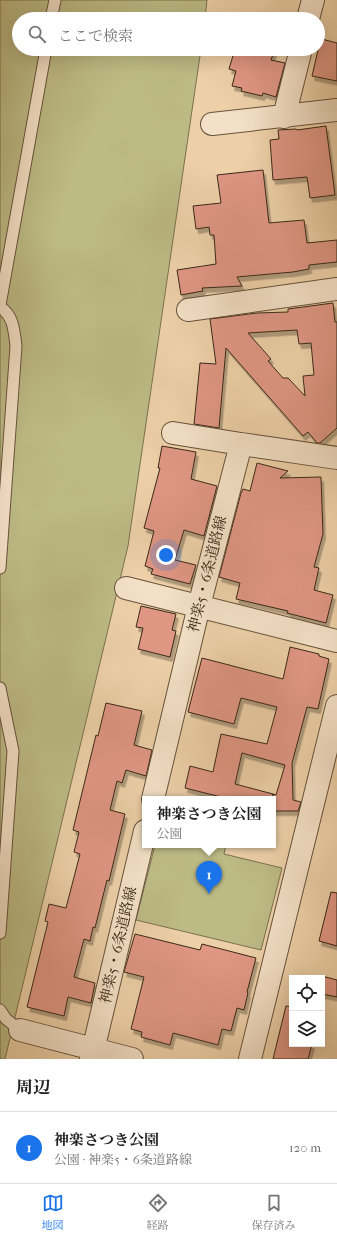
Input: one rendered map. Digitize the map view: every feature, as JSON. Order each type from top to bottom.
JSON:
[{"type":"street","points":[[310,12],[313,0]]},
{"type":"street","points":[[284,117],[299,56]]},
{"type":"street","points":[[212,124],[337,110]]},
{"type":"street","points":[[188,310],[337,289]]},
{"type":"street","points":[[173,433],[337,458]]},
{"type":"street","name":"神楽5・6条道路線","points":[[154,796],[199,606],[241,444]]},
{"type":"street","points":[[126,588],[337,641]]},
{"type":"street","points":[[250,1059],[337,706]]},
{"type":"street","name":"神楽5・6条道路線","points":[[92,1054],[142,844]]},
{"type":"street","points":[[20,1030],[92,1054],[132,1059]]},
{"type":"lane","points":[[53,12],[55,0]]},
{"type":"lane","points":[[0,568],[16,346],[13,324],[6,312],[0,306],[45,56]]},
{"type":"lane","points":[[0,688],[13,751],[0,933]]},
{"type":"lane","points":[[0,1010],[6,1019],[20,1030]]},
{"type":"shaded area","points":[[0,0],[207,0],[206,12],[12,12],[12,56],[200,56],[128,546],[5,1059],[0,1059]]},
{"type":"shaded area","points":[[154,848],[225,848],[224,854],[282,868],[261,950],[136,920]]},
{"type":"building","points":[[325,40],[337,43],[337,81],[312,76],[317,56],[325,56]]},
{"type":"building","points":[[233,56],[272,56],[271,60],[285,63],[276,97],[263,93],[262,96],[241,91],[242,88],[232,86],[236,71],[229,69]]},
{"type":"building","points":[[326,126],[335,195],[310,198],[307,177],[273,180],[270,140],[279,139],[278,130],[297,130]]},
{"type":"building","points":[[263,170],[269,223],[304,220],[307,243],[337,240],[337,262],[309,265],[309,269],[293,272],[237,277],[242,286],[202,288],[203,291],[181,295],[177,270],[216,264],[214,235],[210,235],[209,227],[196,229],[193,206],[221,203],[217,175]]},
{"type":"building","points":[[333,303],[335,322],[337,322],[337,428],[320,443],[317,443],[308,432],[303,436],[226,348],[219,428],[194,424],[200,363],[216,364],[210,319],[257,313],[288,312],[288,309]],"holes":[[[297,330],[299,344],[311,343],[314,375],[303,376],[305,396],[288,378],[283,378],[268,361],[271,359],[248,333]]]},
{"type":"building","points":[[162,446],[196,452],[191,479],[217,486],[204,536],[184,530],[175,560],[196,565],[190,584],[151,574],[153,569],[145,566],[154,531],[144,528],[160,468],[158,468]]},
{"type":"building","points":[[257,463],[288,471],[280,478],[321,477],[323,534],[314,567],[319,568],[314,590],[333,595],[326,623],[287,613],[288,611],[236,599],[240,583],[219,577],[241,493],[243,489],[250,491]]},
{"type":"building","points":[[141,606],[176,614],[172,630],[176,631],[170,657],[138,649],[143,628],[136,627]]},
{"type":"building","points":[[290,647],[319,654],[319,656],[329,659],[318,709],[307,707],[292,763],[293,800],[301,802],[298,811],[276,811],[276,796],[273,796],[273,794],[273,796],[217,796],[185,788],[190,766],[213,772],[221,734],[267,744],[277,707],[241,698],[234,724],[188,712],[202,658],[283,679]],"holes":[[[242,753],[285,765],[276,795],[235,784]]]},
{"type":"building","points":[[106,703],[142,711],[134,745],[152,750],[146,776],[126,770],[122,783],[117,781],[110,810],[125,814],[109,881],[107,880],[95,928],[93,927],[90,941],[84,939],[74,977],[95,983],[91,1003],[68,997],[64,1016],[27,1007],[48,922],[45,921],[49,904],[66,908],[80,854],[74,852],[79,832],[73,830],[96,735],[98,736]]},
{"type":"building","points":[[331,892],[337,893],[337,946],[319,941]]},
{"type":"building","points":[[135,934],[200,950],[202,944],[256,958],[244,1010],[237,1008],[231,1031],[222,1029],[218,1045],[173,1033],[170,1045],[141,1037],[142,1032],[131,1029],[144,977],[124,972]]},
{"type":"building","points":[[325,977],[337,980],[337,997],[325,995]]},
{"type":"building","points":[[286,1006],[289,1006],[289,1047],[311,1047],[308,1059],[273,1059]]},
{"type":"place","name":"神楽さつき公園","points":[[209,894]]}]
